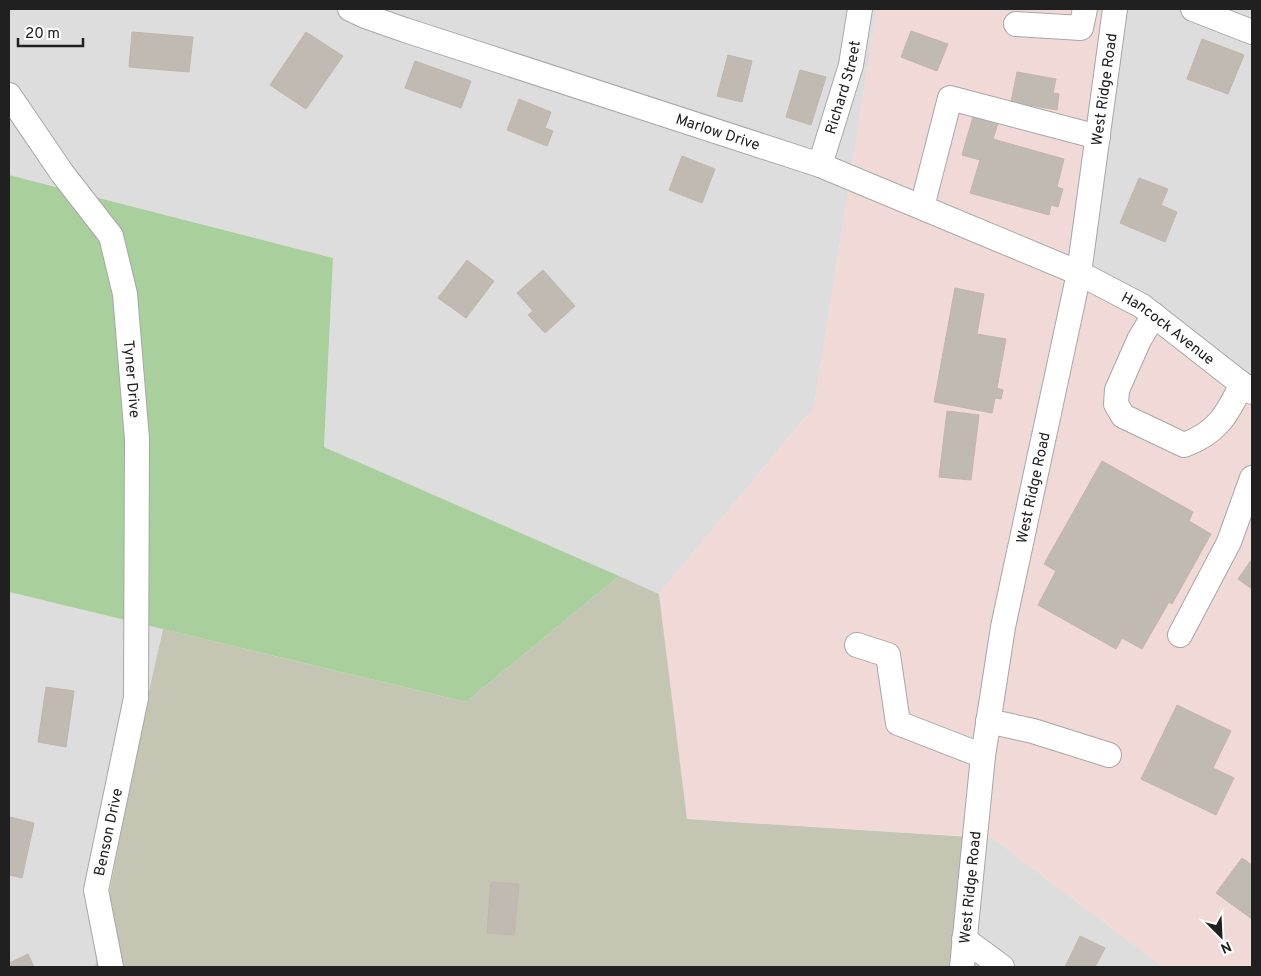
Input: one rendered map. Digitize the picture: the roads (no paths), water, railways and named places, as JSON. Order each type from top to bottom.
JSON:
[{"type":"street","name":"Marlow Drive","points":[[350,9],[405,30],[820,165],[1079,273]]},
{"type":"street","name":"Richard Street","points":[[820,165],[851,64],[860,9]]},
{"type":"street","name":"West Ridge Road","points":[[962,967],[983,756],[1002,626],[1079,273],[1115,9]]},
{"type":"street","points":[[1193,9],[1252,32]]},
{"type":"street","points":[[1016,24],[1083,18],[1111,36]]},
{"type":"street","name":"Tyner Drive","points":[[9,95],[62,173],[111,236],[125,294],[137,439],[136,698]]},
{"type":"street","points":[[922,207],[950,98],[1098,137]]},
{"type":"street","name":"Hancock Avenue","points":[[1079,273],[1142,306],[1247,388]]},
{"type":"street","points":[[1154,315],[1138,340],[1117,390],[1116,404],[1123,416],[1184,445],[1209,434],[1247,388]]},
{"type":"street","points":[[1180,635],[1229,542],[1252,478]]},
{"type":"street","points":[[857,645],[888,655],[898,723],[983,756]]},
{"type":"street","name":"Benson Drive","points":[[111,967],[96,890],[136,698]]},
{"type":"street","points":[[988,721],[1033,731],[1109,756]]},
{"type":"street","points":[[964,939],[1002,967]]}]
